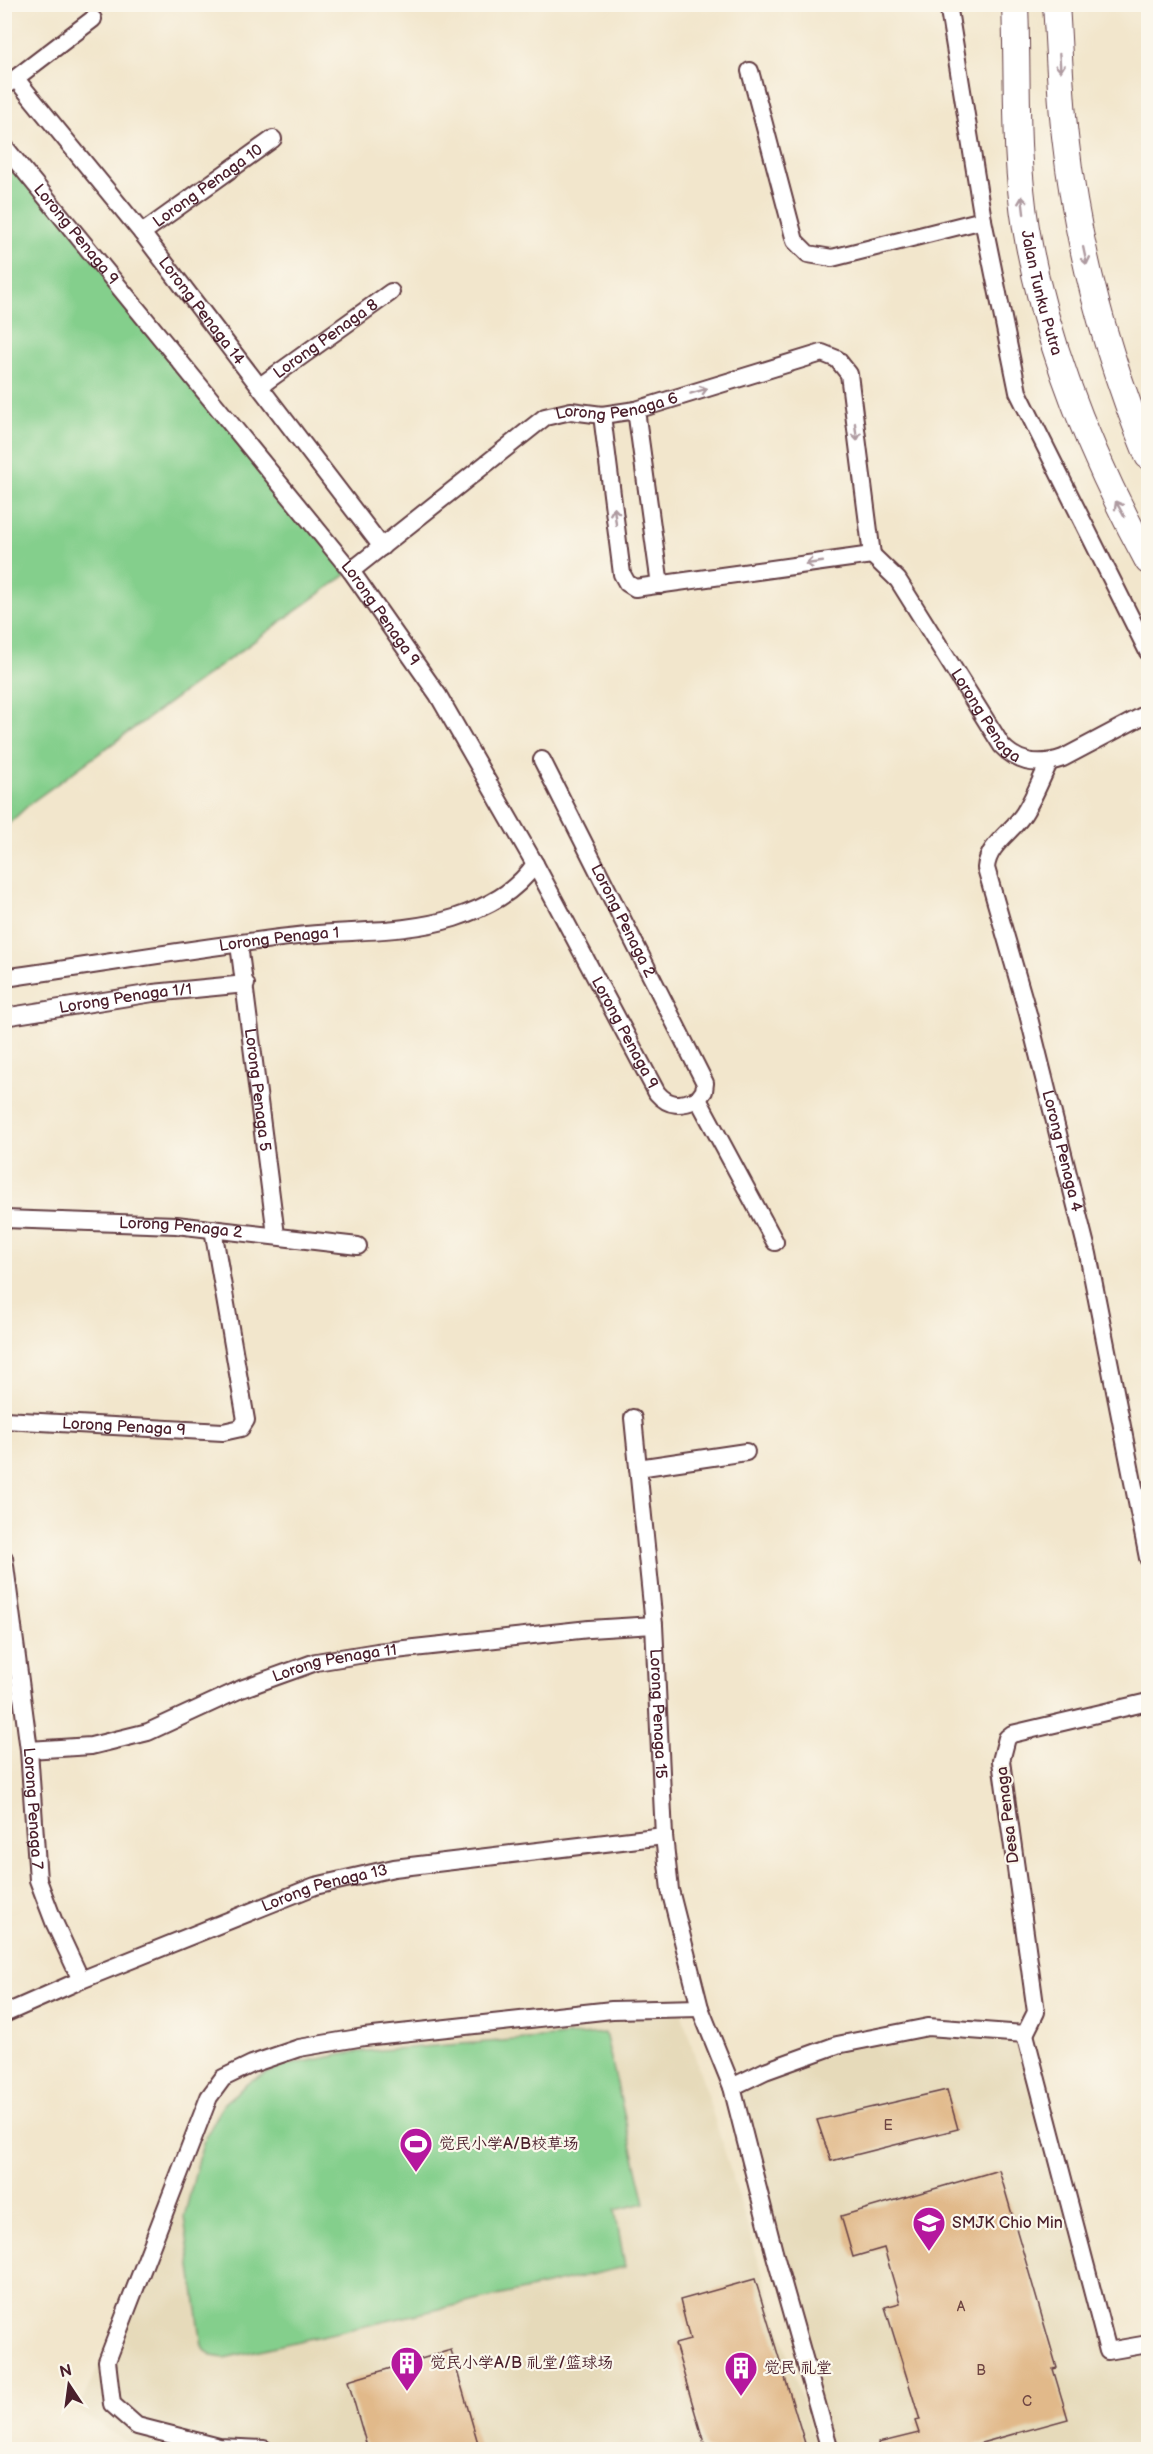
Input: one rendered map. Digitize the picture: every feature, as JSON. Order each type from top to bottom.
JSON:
[{"type":"main road","name":"Jalan Tunku Putra","points":[[1015,4],[1022,189],[1036,274],[1055,347],[1090,438],[1113,496],[1149,561]]},
{"type":"main road","points":[[1056,4],[1065,136],[1081,237],[1096,307],[1130,411],[1149,456]]},
{"type":"street","points":[[948,4],[983,220],[1018,392],[1149,652]]},
{"type":"street","points":[[10,83],[93,19]]},
{"type":"street","points":[[750,71],[795,241],[808,254],[832,258],[983,220]]},
{"type":"street","name":"Lorong Penaga 14","points":[[10,83],[142,233],[382,547]]},
{"type":"street","name":"Lorong Penaga 10","points":[[142,233],[273,139]]},
{"type":"street","name":"Lorong Penaga 9","points":[[4,146],[351,571],[438,695],[535,864],[657,1093],[665,1102],[672,1105],[698,1099]]},
{"type":"street","name":"Lorong Penaga 8","points":[[260,386],[391,292]]},
{"type":"street","name":"Lorong Penaga 6","points":[[351,571],[545,417],[571,411],[602,416],[636,410],[822,353],[837,359],[849,374],[872,555]]},
{"type":"street","points":[[636,410],[660,585]]},
{"type":"street","points":[[602,416],[622,574],[627,583],[635,588],[872,555]]},
{"type":"street","name":"Lorong Penaga","points":[[872,555],[898,580],[1002,746],[1022,761],[1049,763],[1149,713]]},
{"type":"street","name":"Lorong Penaga 2","points":[[542,760],[705,1083],[704,1091],[698,1099]]},
{"type":"street","name":"Lorong Penaga 4","points":[[1049,763],[1025,813],[987,858],[986,868],[1028,1014],[1088,1254],[1149,1558]]},
{"type":"street","name":"Lorong Penaga 1","points":[[4,978],[307,935],[400,929],[454,918],[501,899],[523,881],[535,864]]},
{"type":"street","name":"Lorong Penaga 5","points":[[239,944],[246,984],[276,1235]]},
{"type":"street","name":"Lorong Penaga 1/1","points":[[4,1017],[153,993],[246,984]]},
{"type":"street","points":[[698,1099],[775,1242]]},
{"type":"street","name":"Lorong Penaga 2","points":[[4,1219],[176,1225],[358,1246]]},
{"type":"street","name":"Lorong Penaga 9","points":[[4,1420],[223,1432],[241,1428],[246,1420],[213,1229]]},
{"type":"street","name":"Lorong Penaga 15","points":[[633,1418],[654,1625],[664,1836],[670,1890],[700,2008],[732,2087],[774,2252],[830,2450]]},
{"type":"street","points":[[638,1468],[746,1452]]},
{"type":"street","name":"Lorong Penaga 7","points":[[4,1558],[29,1750],[38,1880],[54,1922],[81,1980]]},
{"type":"street","name":"Lorong Penaga 11","points":[[29,1750],[91,1746],[148,1732],[241,1689],[316,1662],[401,1649],[589,1629],[654,1625]]},
{"type":"street","name":"Desa Penaga","points":[[1025,2034],[1036,2012],[1001,1761],[1007,1738],[1012,1734],[1149,1702]]},
{"type":"street","name":"Lorong Penaga 13","points":[[4,2014],[81,1980],[315,1886],[394,1868],[664,1836]]},
{"type":"street","points":[[264,2449],[219,2447],[137,2426],[112,2404],[107,2361],[209,2097],[223,2078],[252,2064],[299,2048],[364,2037],[612,2010],[700,2008]]},
{"type":"street","points":[[732,2087],[765,2071],[837,2045],[928,2028],[1025,2034],[1108,2351],[1149,2344]]},
{"type":"shaded area","points":[[680,2008],[817,2449],[138,2449],[77,2410],[129,2306],[225,2077],[299,2048]]},
{"type":"shaded area","name":"SMJK Chio Min","points":[[928,2027],[1025,2034],[1108,2351],[1148,2344],[1148,2449],[830,2449],[732,2087],[765,2071]]},
{"type":"green space","points":[[5,146],[351,571],[32,802],[5,827]]},
{"type":"green space","name":"觉民小学A/B校草场","points":[[605,2033],[645,2203],[615,2210],[625,2267],[224,2358],[212,2356],[202,2346],[184,2217],[203,2143],[224,2103],[252,2080],[283,2066],[355,2052]]},
{"type":"building","points":[[947,2090],[958,2129],[831,2161],[817,2120]]},
{"type":"building","points":[[999,2170],[1057,2368],[1053,2369],[1068,2419],[956,2450],[878,2450],[878,2443],[919,2433],[915,2421],[920,2420],[885,2307],[900,2303],[884,2248],[853,2257],[841,2216]]},
{"type":"building","name":"觉民 礼堂","points":[[755,2279],[807,2450],[706,2450],[675,2344],[690,2340],[680,2300]]},
{"type":"building","name":"觉民小学A/B 礼堂/篮球场","points":[[451,2350],[480,2450],[368,2450],[348,2381]]},
{"type":"place","name":"觉民小学A/B校草场","points":[[416,2173]]},
{"type":"place","name":"SMJK Chio Min","points":[[929,2252]]},
{"type":"place","name":"觉民小学A/B 礼堂/篮球场","points":[[407,2392]]},
{"type":"place","name":"觉民 礼堂","points":[[741,2397]]}]
